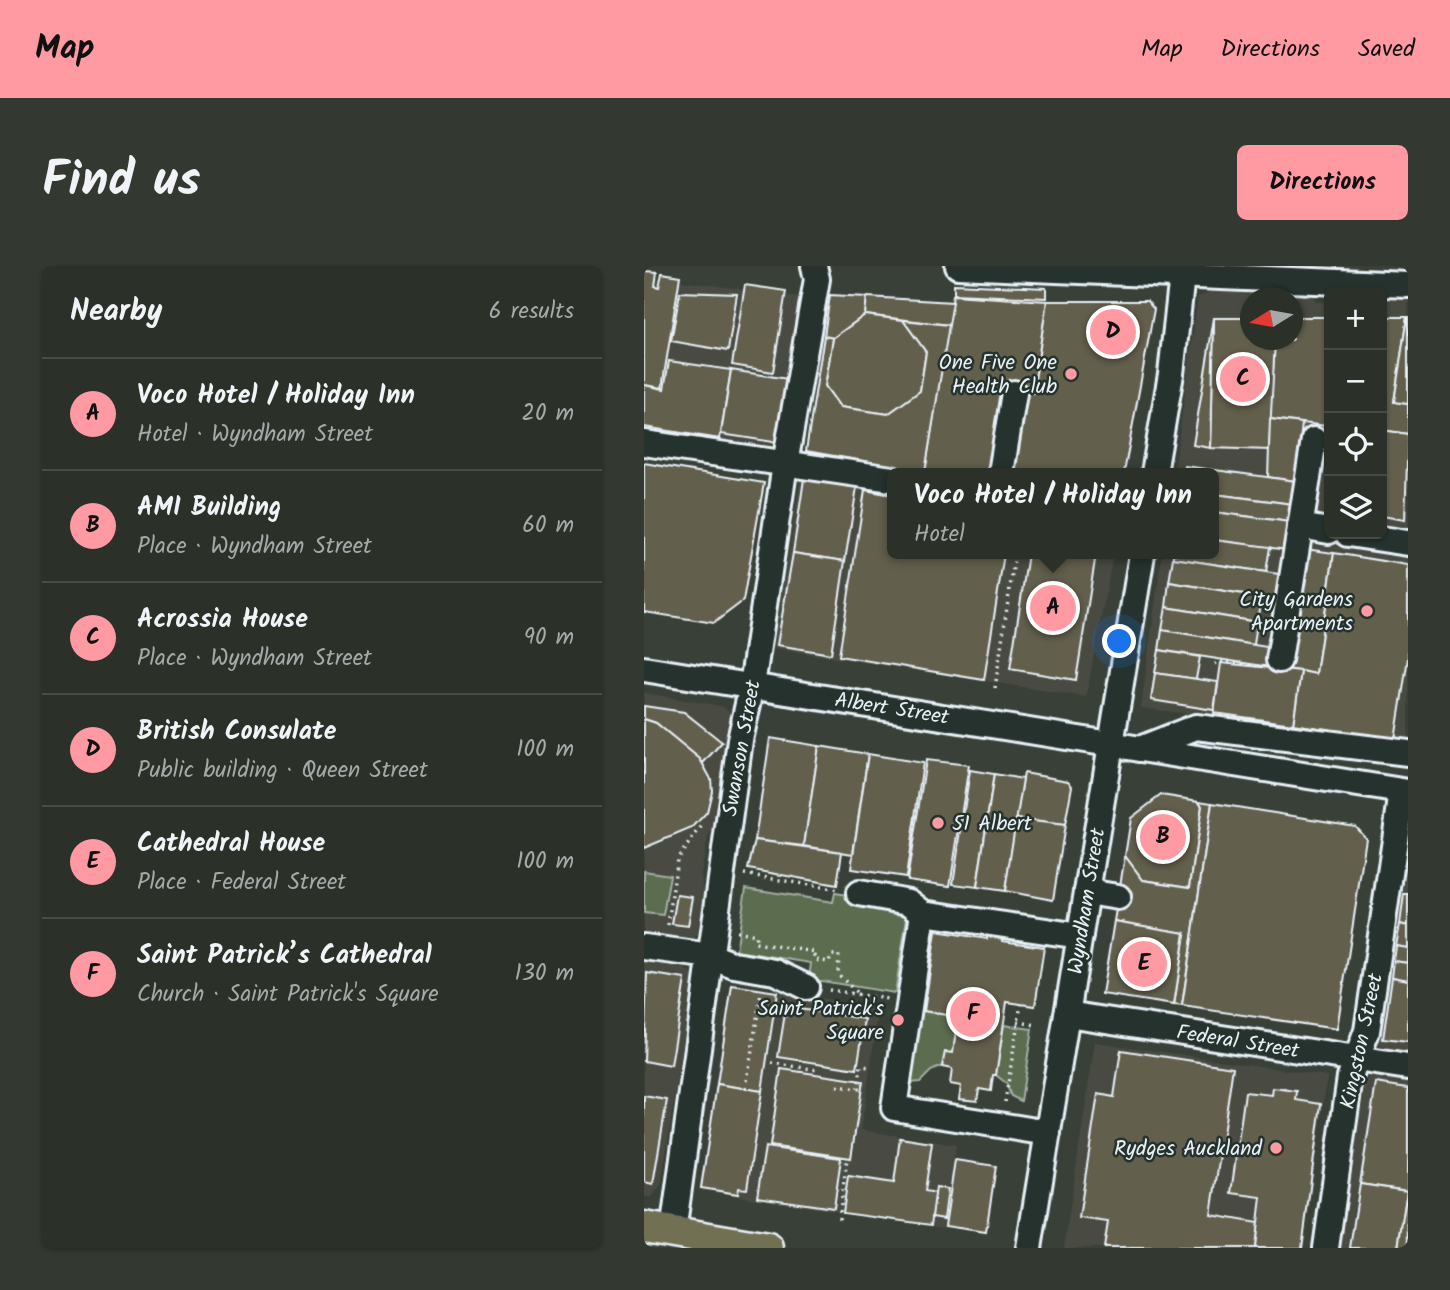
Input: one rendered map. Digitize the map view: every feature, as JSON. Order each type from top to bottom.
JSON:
[{"type":"main road","points":[[658,1230],[768,1248]]},
{"type":"street","name":"Swanson Street","points":[[658,1230],[711,956],[740,740],[752,686],[785,464],[815,291],[814,266]]},
{"type":"street","points":[[958,266],[1408,285]]},
{"type":"street","points":[[1155,468],[1171,374],[1182,275]]},
{"type":"street","points":[[1002,468],[1014,393]]},
{"type":"street","points":[[1274,664],[1314,440]]},
{"type":"street","points":[[644,443],[887,478]]},
{"type":"street","points":[[1300,526],[1324,530]]},
{"type":"street","points":[[1381,539],[1408,543]]},
{"type":"street","name":"Wyndham Street","points":[[1029,1248],[1141,559]]},
{"type":"street","name":"Albert Street","points":[[644,669],[1405,792]]},
{"type":"street","points":[[1140,749],[1196,727],[1408,753]]},
{"type":"street","name":"Kingston Street","points":[[1326,1248],[1350,1077],[1367,1031],[1405,792]]},
{"type":"street","points":[[848,891],[909,902],[923,913],[1080,936]]},
{"type":"street","points":[[1087,892],[1118,897]]},
{"type":"street","points":[[923,913],[894,1108],[1048,1133]]},
{"type":"street","points":[[644,947],[711,956],[734,965],[786,975],[806,987]]},
{"type":"street","name":"Federal Street","points":[[1067,1014],[1408,1067]]},
{"type":"path","points":[[995,688],[1014,559]]},
{"type":"path","points":[[1215,664],[1220,661],[1274,664]]},
{"type":"path","points":[[668,925],[677,859],[704,823]]},
{"type":"path","points":[[744,874],[848,891]]},
{"type":"path","points":[[736,931],[756,935],[755,943],[816,952],[814,960],[829,962],[831,955],[839,955],[838,974],[858,995]]},
{"type":"path","points":[[746,1088],[764,970]]},
{"type":"path","points":[[806,987],[894,1000]]},
{"type":"path","points":[[1001,1125],[1021,1004]]},
{"type":"path","points":[[1018,1022],[1037,1025]]},
{"type":"path","points":[[772,1063],[818,1070]]},
{"type":"path","points":[[837,1086],[858,1089],[862,1066],[870,1067]]},
{"type":"path","points":[[839,1219],[847,1158]]},
{"type":"shaded area","points":[[644,276],[799,297],[779,447],[644,428]]},
{"type":"shaded area","points":[[1219,288],[1240,289],[1240,350],[1303,350],[1303,292],[1315,292],[1315,302],[1324,302],[1324,518],[1309,516],[1299,540],[1408,555],[1408,741],[1141,708],[1161,559],[1219,559],[1219,468],[1175,468],[1198,297]]},
{"type":"shaded area","points":[[1387,296],[1408,297],[1408,529],[1387,527]]},
{"type":"shaded area","points":[[801,476],[887,491],[887,559],[1112,559],[1086,697],[773,648]]},
{"type":"shaded area","points":[[644,693],[721,706],[729,711],[731,719],[715,825],[707,839],[701,875],[704,890],[697,935],[690,942],[644,934]]},
{"type":"shaded area","points":[[1408,817],[1408,1052],[1382,1047],[1373,1042]]},
{"type":"shaded area","points":[[644,962],[684,968],[692,973],[693,977],[661,1185],[652,1197],[644,1197]]},
{"type":"shaded area","points":[[731,983],[879,1008],[861,1130],[956,1145],[944,1228],[699,1190]]},
{"type":"shaded area","points":[[1095,1042],[1327,1076],[1304,1248],[1064,1248]]},
{"type":"shaded area","points":[[1373,1075],[1408,1080],[1408,1248],[1341,1248],[1365,1082]]},
{"type":"green space","points":[[644,871],[670,875],[663,915],[644,913]]},
{"type":"green space","points":[[746,888],[833,902],[835,893],[909,905],[895,993],[809,979],[811,963],[736,951]]},
{"type":"green space","points":[[921,1011],[958,1017],[953,1053],[945,1052],[942,1066],[931,1071],[920,1082],[909,1083]]},
{"type":"green space","points":[[1004,1025],[1032,1029],[1021,1101],[1011,1096],[1006,1083],[996,1075]]},
{"type":"building","points":[[644,271],[657,272],[655,286],[659,287],[662,273],[680,276],[662,388],[644,385]]},
{"type":"building","points":[[954,284],[1046,288],[1046,298],[954,294]]},
{"type":"building","points":[[745,285],[786,291],[773,372],[732,365]]},
{"type":"building","points":[[680,292],[737,294],[728,351],[671,341]]},
{"type":"building","points":[[830,295],[867,297],[865,315],[833,338],[824,336]]},
{"type":"building","points":[[953,295],[1047,301],[1033,393],[1004,389],[989,468],[926,468]]},
{"type":"building","points":[[867,297],[953,302],[949,325],[865,315]]},
{"type":"building","points":[[1047,301],[1147,301],[1154,309],[1125,468],[1013,468],[1025,392],[1033,393]]},
{"type":"building","points":[[865,315],[903,320],[926,352],[920,391],[888,414],[840,407],[825,386],[833,338]]},
{"type":"building","points":[[1303,317],[1324,317],[1324,426],[1270,419],[1274,350],[1303,350]]},
{"type":"building","points":[[1387,317],[1407,317],[1394,402],[1408,404],[1408,434],[1387,431]]},
{"type":"building","points":[[1408,317],[1408,404],[1394,402]]},
{"type":"building","points":[[1214,318],[1240,318],[1240,350],[1274,350],[1269,450],[1211,448]]},
{"type":"building","points":[[1214,318],[1211,448],[1193,445]]},
{"type":"building","points":[[903,320],[949,325],[926,468],[902,468],[806,451],[824,336],[833,338],[825,386],[840,407],[888,414],[920,391],[926,352]]},
{"type":"building","points":[[669,361],[731,370],[720,439],[644,427],[644,385],[664,389]]},
{"type":"building","points":[[731,370],[788,379],[780,443],[721,434]]},
{"type":"building","points":[[1270,419],[1302,423],[1296,481],[1268,477]]},
{"type":"building","points":[[1387,431],[1408,434],[1405,520],[1387,517]]},
{"type":"building","points":[[644,463],[764,483],[743,601],[714,623],[644,612]]},
{"type":"building","points":[[1219,471],[1296,481],[1293,504],[1219,495]]},
{"type":"building","points":[[804,479],[857,487],[845,561],[793,553]]},
{"type":"building","points":[[865,490],[887,494],[887,559],[1003,559],[984,680],[839,656]]},
{"type":"building","points":[[1219,495],[1293,504],[1290,522],[1219,513]]},
{"type":"building","points":[[1219,513],[1290,522],[1287,550],[1219,541]]},
{"type":"building","points":[[1219,541],[1270,547],[1266,572],[1180,559],[1219,559]]},
{"type":"building","points":[[1305,549],[1334,553],[1316,674],[1287,669]]},
{"type":"building","points":[[793,553],[845,561],[831,654],[777,645]]},
{"type":"building","name":"City Gardens Apartments","points":[[1334,553],[1408,565],[1408,658],[1395,740],[1293,724],[1301,671],[1316,674]]},
{"type":"building","points":[[1027,559],[1095,559],[1076,680],[1010,669]]},
{"type":"building","points":[[1173,559],[1279,574],[1275,599],[1169,582]]},
{"type":"building","points":[[1169,582],[1262,597],[1258,622],[1166,607]]},
{"type":"building","points":[[1166,607],[1257,622],[1254,645],[1162,630]]},
{"type":"building","points":[[1162,630],[1273,648],[1270,667],[1159,650]]},
{"type":"building","points":[[1159,650],[1200,657],[1196,679],[1155,673]]},
{"type":"building","points":[[1221,663],[1301,671],[1293,724],[1214,713]]},
{"type":"building","points":[[1155,673],[1218,682],[1214,710],[1151,700]]},
{"type":"building","points":[[644,706],[684,712],[722,742],[703,763],[656,723],[644,719]]},
{"type":"building","points":[[644,719],[656,723],[700,759],[711,779],[712,791],[707,812],[692,828],[644,848]]},
{"type":"building","points":[[770,738],[819,746],[804,846],[755,840]]},
{"type":"building","points":[[819,746],[868,754],[853,854],[804,846]]},
{"type":"building","points":[[868,754],[923,763],[906,877],[851,869]]},
{"type":"building","name":"51 Albert","points":[[926,760],[969,765],[950,886],[907,880]]},
{"type":"building","points":[[970,770],[994,774],[977,887],[953,884]]},
{"type":"building","points":[[1024,773],[1068,781],[1072,786],[1065,825],[1016,819]]},
{"type":"building","points":[[994,774],[1023,779],[1005,891],[977,887]]},
{"type":"building","points":[[1161,795],[1199,801],[1202,806],[1190,887],[1143,880],[1125,856],[1131,818]]},
{"type":"building","points":[[1199,801],[1212,803],[1182,1006],[1174,1005],[1185,933],[1114,921],[1125,856],[1143,880],[1190,887],[1202,806]]},
{"type":"building","points":[[1212,803],[1355,826],[1366,838],[1337,1029],[1182,1006]]},
{"type":"building","points":[[1016,819],[1065,825],[1053,900],[1005,891]]},
{"type":"building","points":[[755,840],[842,852],[837,885],[748,869]]},
{"type":"building","points":[[1404,894],[1408,894],[1408,926],[1400,924]]},
{"type":"building","points":[[677,895],[693,897],[688,926],[672,924]]},
{"type":"building","points":[[1114,921],[1185,933],[1174,1005],[1102,994]]},
{"type":"building","points":[[1400,924],[1408,926],[1408,948],[1396,946]]},
{"type":"building","points":[[936,931],[987,939],[989,932],[1003,934],[1002,941],[1044,947],[1035,1006],[1007,1002],[996,1075],[993,1075],[991,1091],[979,1089],[977,1101],[959,1099],[961,1086],[950,1084],[952,1069],[942,1067],[945,1052],[953,1053],[958,1017],[924,1011]]},
{"type":"building","points":[[1396,946],[1408,948],[1408,963],[1394,961]]},
{"type":"building","points":[[1394,961],[1408,963],[1408,980],[1392,977]]},
{"type":"building","points":[[647,973],[685,979],[671,1066],[644,1061]]},
{"type":"building","points":[[1392,977],[1408,980],[1408,1042],[1383,1039]]},
{"type":"building","points":[[732,985],[777,992],[762,1091],[717,1084]]},
{"type":"building","points":[[786,1007],[865,1019],[857,1069],[778,1057]]},
{"type":"building","points":[[1121,1050],[1233,1067],[1211,1215],[1258,1223],[1255,1248],[1104,1248],[1108,1222],[1079,1218],[1098,1094],[1114,1097]]},
{"type":"building","points":[[781,1069],[863,1081],[851,1158],[770,1146]]},
{"type":"building","points":[[1376,1083],[1408,1088],[1408,1191],[1360,1184]]},
{"type":"building","points":[[717,1084],[762,1091],[747,1189],[739,1188],[738,1194],[701,1188]]},
{"type":"building","name":"Rydges Auckland","points":[[1273,1088],[1297,1091],[1296,1100],[1321,1104],[1302,1248],[1255,1248],[1261,1197],[1231,1193],[1245,1092],[1272,1095]]},
{"type":"building","points":[[644,1096],[667,1100],[653,1184],[644,1182]]},
{"type":"building","points":[[900,1138],[932,1143],[925,1191],[936,1193],[931,1225],[843,1213],[848,1176],[894,1183]]},
{"type":"building","points":[[765,1147],[841,1158],[834,1208],[757,1197]]},
{"type":"building","points":[[955,1160],[996,1166],[986,1232],[945,1226]]},
{"type":"building","points":[[1360,1184],[1407,1191],[1398,1248],[1350,1248]]},
{"type":"building","points":[[936,1187],[948,1189],[944,1219],[932,1217]]},
{"type":"building","points":[[1407,1191],[1408,1248],[1398,1248]]},
{"type":"place","name":"British Consulate","points":[[1113,332]]},
{"type":"place","name":"One Five One Health Club","points":[[1071,374]]},
{"type":"place","name":"Acrossia House","points":[[1243,379]]},
{"type":"place","name":"Voco Hotel / Holiday Inn","points":[[1053,608]]},
{"type":"place","name":"City Gardens Apartments","points":[[1367,611]]},
{"type":"place","name":"51 Albert","points":[[938,823]]},
{"type":"place","name":"AMI Building","points":[[1163,837]]},
{"type":"place","name":"Cathedral House","points":[[1144,964]]},
{"type":"place","name":"Saint Patrick’s Cathedral","points":[[973,1014]]},
{"type":"place","name":"Saint Patrick's Square","points":[[898,1020]]},
{"type":"place","name":"Rydges Auckland","points":[[1276,1148]]}]
